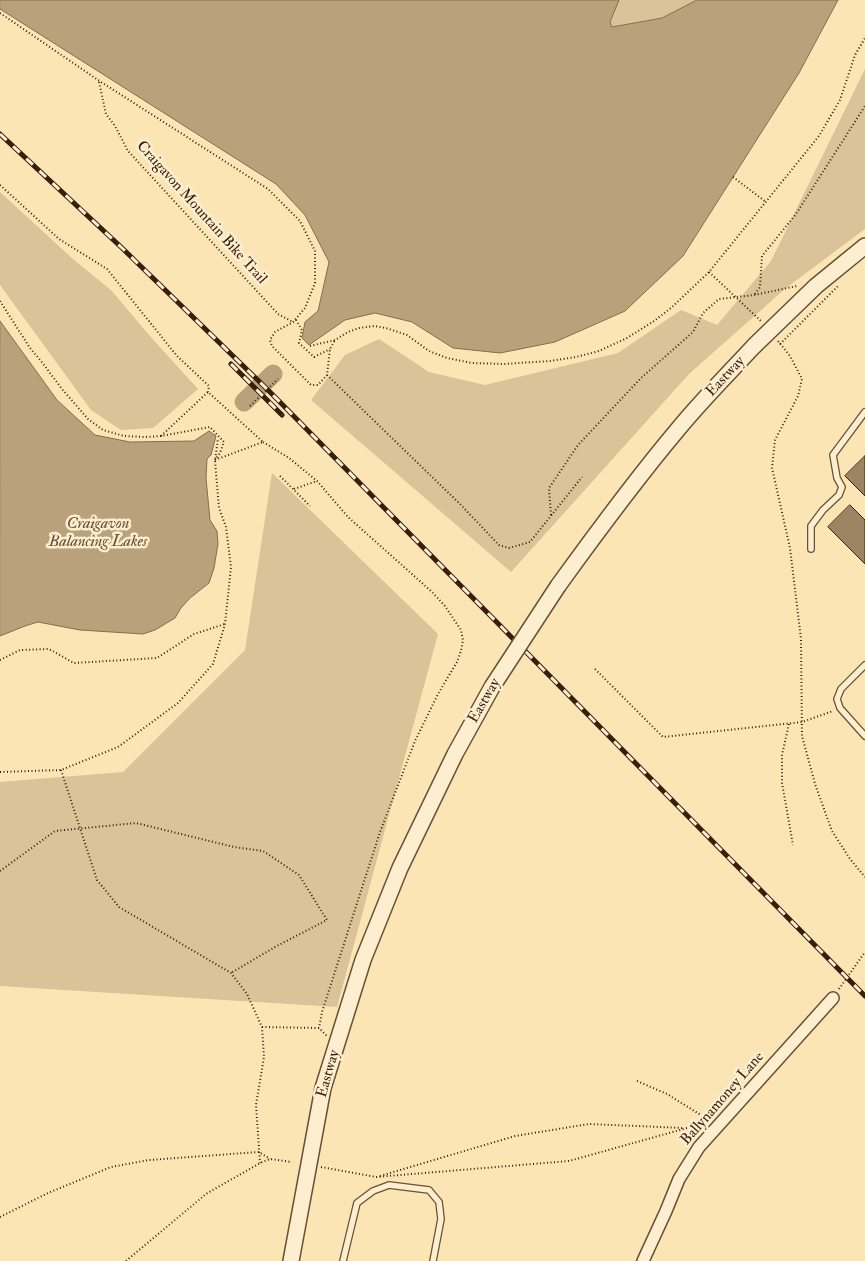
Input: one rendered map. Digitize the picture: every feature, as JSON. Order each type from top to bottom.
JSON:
[{"type":"street","name":"Eastway","points":[[291,1261],[323,1088],[363,960],[400,868],[455,754],[492,687],[558,586],[615,507],[680,426],[754,346],[816,286],[865,246]]},
{"type":"street","name":"Ballynamoney Lane","points":[[643,1261],[679,1179],[699,1147],[833,998]]},
{"type":"lane","points":[[810,549],[811,526],[822,510],[839,495],[842,487],[837,478],[833,455],[865,412]]},
{"type":"lane","points":[[865,665],[841,689],[837,699],[840,708],[865,736]]},
{"type":"lane","points":[[343,1261],[357,1202],[373,1191],[389,1185],[429,1190],[439,1202],[441,1219],[433,1261]]},
{"type":"path","points":[[0,13],[98,80],[268,189],[300,221],[315,251],[315,284],[305,308],[294,321],[274,332],[270,340],[272,346],[311,385],[318,385],[327,375],[330,349],[334,340]]},
{"type":"path","points":[[310,346],[334,340],[359,328],[374,326],[407,335],[429,351],[447,358],[472,363],[504,364],[576,357],[599,351],[627,338],[671,308],[709,272],[819,136],[840,100],[855,55],[865,38]]},
{"type":"path","name":"Craigavon Mountain Bike Trail","points":[[98,80],[106,114],[115,126],[128,151],[278,314],[294,321]]},
{"type":"path","points":[[754,295],[760,287],[762,256],[796,214],[865,106]]},
{"type":"path","points":[[733,177],[766,202]]},
{"type":"path","points":[[0,185],[59,239],[107,269],[177,356],[209,386],[208,392],[161,436]]},
{"type":"path","points":[[709,272],[759,318],[764,325]]},
{"type":"path","points":[[780,344],[841,282]]},
{"type":"path","points":[[551,515],[549,488],[578,445],[641,378],[692,332],[703,313],[719,299],[754,295],[794,286],[816,286]]},
{"type":"path","points":[[0,301],[30,348],[88,419],[103,430],[124,436],[161,436],[210,427],[224,442],[215,461]]},
{"type":"path","points":[[294,321],[302,330],[299,343],[314,357],[330,349]]},
{"type":"path","points":[[775,338],[790,356],[802,379],[798,396],[775,440],[772,468],[790,548],[801,639],[802,736],[812,775],[832,831],[850,859],[865,877]]},
{"type":"path","points":[[327,375],[460,504],[499,545],[508,548],[530,542],[582,478]]},
{"type":"path","points":[[250,406],[278,379]]},
{"type":"path","points":[[208,392],[263,442],[289,458],[317,481],[348,517],[432,592],[445,606],[461,630],[463,640],[457,662],[438,694],[415,741],[380,832],[318,1028]]},
{"type":"path","points":[[0,772],[61,770],[118,747],[178,703],[213,664],[225,624],[231,567],[226,527],[219,508],[215,461],[218,438]]},
{"type":"path","points":[[215,461],[263,442]]},
{"type":"path","points":[[280,476],[310,506]]},
{"type":"path","points":[[294,489],[317,481]]},
{"type":"path","points":[[0,660],[20,650],[49,649],[74,663],[157,658],[194,634],[225,624]]},
{"type":"path","points":[[595,668],[663,738],[802,722],[840,708]]},
{"type":"path","points":[[789,724],[782,755],[782,783],[793,845]]},
{"type":"path","points":[[61,770],[96,880],[119,907],[230,973],[247,994],[262,1027],[264,1057],[256,1105],[260,1163]]},
{"type":"path","points":[[0,871],[55,831],[136,823],[234,847],[263,851],[298,875],[327,920],[230,973]]},
{"type":"path","points":[[833,998],[865,952]]},
{"type":"path","points":[[262,1027],[318,1028],[326,1036],[338,1042]]},
{"type":"path","points":[[637,1081],[667,1094],[704,1117],[715,1129]]},
{"type":"path","points":[[320,1167],[376,1177],[569,1161],[687,1128],[589,1124],[515,1136],[376,1177]]},
{"type":"path","points":[[0,1217],[48,1193],[111,1167],[149,1160],[259,1152],[270,1159],[292,1162]]},
{"type":"path","points":[[126,1261],[206,1194],[270,1159]]},
{"type":"shaded area","points":[[619,0],[697,0],[662,18],[612,27],[610,23]]},
{"type":"shaded area","points":[[865,69],[865,229],[786,288],[689,374],[511,572],[311,400],[345,355],[379,339],[429,372],[485,385],[618,353],[681,310],[717,325],[771,261]]},
{"type":"shaded area","points":[[0,192],[74,260],[111,290],[198,389],[153,428],[121,430],[91,410],[0,285]]},
{"type":"shaded area","points":[[272,473],[438,634],[337,1007],[0,986],[0,782],[123,772],[245,650]]},
{"type":"water","points":[[0,0],[619,0],[610,22],[612,27],[662,18],[697,0],[838,0],[799,73],[683,256],[625,311],[555,342],[500,353],[453,348],[412,322],[375,313],[345,320],[309,345],[302,338],[305,322],[318,311],[329,262],[305,215],[276,184],[0,9]]},
{"type":"water","name":"Craigavon Balancing Lakes","points":[[0,321],[57,400],[95,435],[130,442],[194,441],[209,431],[216,436],[211,455],[207,459],[206,478],[210,520],[217,531],[218,544],[214,568],[209,583],[190,598],[175,618],[155,630],[143,634],[80,630],[38,622],[0,636]]},
{"type":"building","points":[[865,456],[865,496],[845,476]]},
{"type":"building","points":[[850,505],[865,520],[865,564],[828,527]]},
{"type":"waterway","points":[[244,402],[273,374]]},
{"type":"railway","points":[[0,134],[121,247],[269,391],[865,996]]},
{"type":"railway","points":[[231,364],[282,415]]}]
